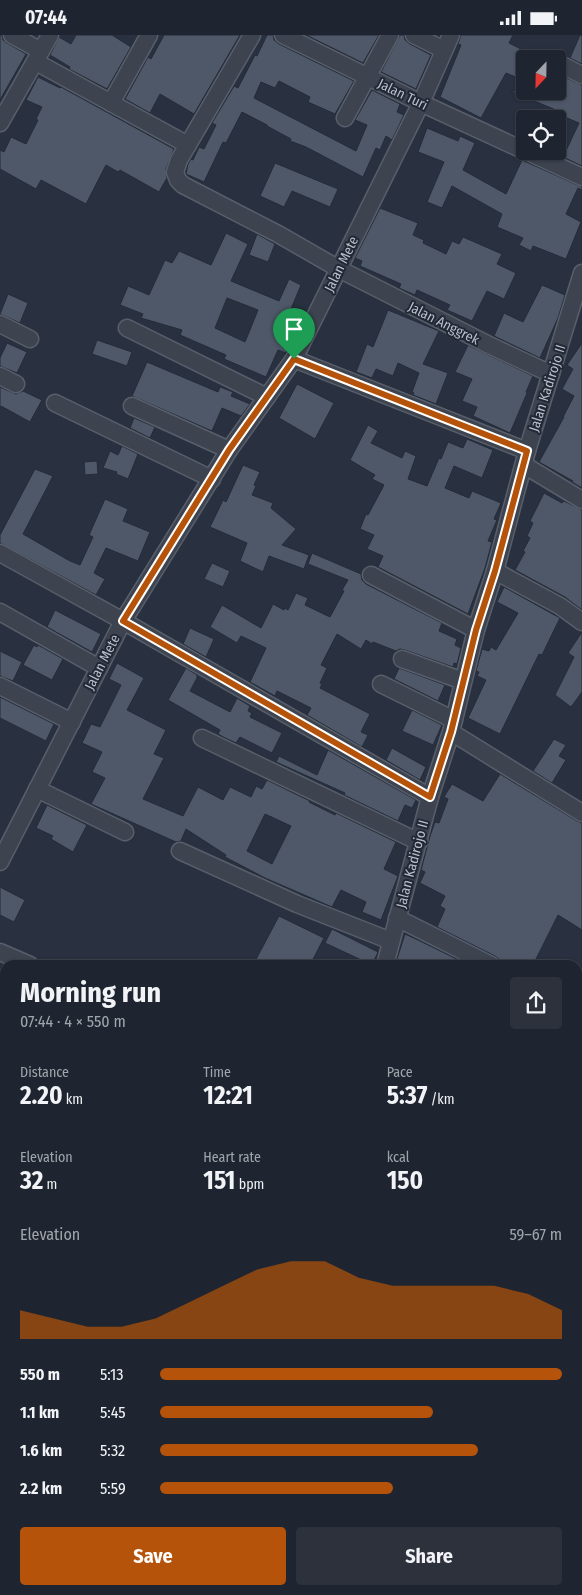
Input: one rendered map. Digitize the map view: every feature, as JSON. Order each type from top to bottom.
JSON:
[{"type":"street","points":[[12,35],[38,57],[111,103],[188,145],[252,35]]},
{"type":"street","points":[[0,123],[50,35]]},
{"type":"street","points":[[111,103],[149,35]]},
{"type":"street","name":"Jalan Turi","points":[[282,35],[309,41],[368,77],[516,147]]},
{"type":"street","points":[[345,118],[390,35]]},
{"type":"street","points":[[414,35],[444,50]]},
{"type":"street","name":"Jalan Mete","points":[[0,862],[123,621],[229,450],[294,359],[421,103],[451,35]]},
{"type":"street","points":[[566,67],[582,75]]},
{"type":"street","name":"Jalan Anggrek","points":[[188,145],[175,172],[178,180],[183,185],[278,234],[338,269],[551,374]]},
{"type":"street","name":"Jalan Turi","points":[[545,160],[582,177]]},
{"type":"street","name":"Jalan Kadirojo II","points":[[386,960],[525,458],[581,284]]},
{"type":"street","points":[[0,325],[30,339]]},
{"type":"street","points":[[127,328],[267,397]]},
{"type":"street","points":[[294,359],[525,458],[582,500]]},
{"type":"street","points":[[0,375],[16,384]]},
{"type":"street","points":[[55,403],[212,479]]},
{"type":"street","points":[[132,406],[229,450]]},
{"type":"street","points":[[0,553],[123,621],[430,797]]},
{"type":"street","points":[[495,571],[560,607],[582,623]]},
{"type":"street","points":[[371,575],[476,630]]},
{"type":"street","points":[[0,612],[100,668]]},
{"type":"street","points":[[402,659],[463,681]]},
{"type":"street","points":[[381,684],[452,726],[582,813]]},
{"type":"street","points":[[0,685],[72,722]]},
{"type":"street","points":[[202,738],[419,842]]},
{"type":"street","points":[[37,789],[125,832]]},
{"type":"street","points":[[180,851],[297,904],[391,941]]},
{"type":"street","points":[[397,918],[481,960]]},
{"type":"street","points":[[0,951],[19,960]]},
{"type":"building","points":[[0,35],[2,35],[3,40],[7,43],[26,54],[0,100]]},
{"type":"building","points":[[76,35],[112,35],[131,47],[107,89],[69,69],[70,67],[50,55],[59,37],[71,44]]},
{"type":"building","points":[[164,35],[240,35],[194,114],[160,94],[150,113],[125,99],[148,57],[151,59]]},
{"type":"building","points":[[267,35],[273,35],[274,40],[279,44],[354,81],[335,114],[308,102],[310,97],[279,81],[275,88],[261,82],[254,98],[356,151],[367,125],[355,120],[372,90],[400,104],[397,112],[404,115],[392,140],[386,136],[380,150],[376,148],[363,177],[306,147],[290,141],[291,139],[242,112],[226,143],[223,142],[204,182],[186,174],[188,164],[191,159],[193,160],[199,147],[204,149],[216,125],[212,123],[234,86],[238,88]]},
{"type":"building","points":[[306,35],[379,35],[363,63]]},
{"type":"building","points":[[400,35],[404,35],[405,40],[410,44],[431,55],[416,89],[381,72]]},
{"type":"building","points":[[461,35],[513,35],[509,43],[523,50],[516,50],[516,77],[506,73],[481,118],[440,97],[461,45],[458,44]]},
{"type":"building","points":[[580,35],[582,35],[582,64],[570,58]]},
{"type":"building","points":[[38,77],[61,87],[174,149],[166,169],[167,178],[159,192],[120,170],[118,172],[106,165],[86,204],[41,180],[36,189],[0,169],[0,150],[4,152],[11,137],[26,144],[38,120],[36,119],[42,107],[26,100]]},
{"type":"building","points":[[566,78],[582,85],[582,166],[566,158],[566,151],[579,123],[566,118],[566,110],[556,110],[532,100],[566,100]]},
{"type":"building","points":[[427,128],[458,141],[460,136],[475,143],[463,170],[506,194],[522,160],[582,187],[582,190],[578,188],[566,214],[581,222],[566,259],[533,246],[531,251],[519,245],[523,238],[497,227],[502,214],[452,186],[442,208],[427,202],[444,162],[418,152]]},
{"type":"building","points":[[275,163],[338,189],[330,207],[292,191],[284,207],[260,196]]},
{"type":"building","points":[[380,208],[418,223],[413,235],[424,240],[423,243],[446,254],[452,241],[459,244],[463,237],[502,254],[497,264],[516,273],[504,299],[487,291],[472,321],[447,310],[450,305],[417,290],[415,295],[399,288],[401,284],[360,266],[362,261],[355,258]]},
{"type":"building","points":[[226,233],[248,244],[231,281],[279,301],[289,279],[301,285],[286,321],[298,326],[286,353],[278,350],[266,377],[224,359],[226,355],[180,335],[182,330],[141,318],[143,314],[120,305],[128,286],[149,295],[165,260],[172,263],[179,251],[211,265]],"holes":[[[227,298],[258,310],[245,342],[215,328]]]},
{"type":"building","points":[[257,234],[275,244],[268,262],[249,255]]},
{"type":"building","points":[[542,285],[565,295],[558,318],[540,358],[494,336],[504,313],[523,322]]},
{"type":"building","points":[[8,294],[28,303],[20,323],[0,314]]},
{"type":"building","points":[[388,310],[439,331],[423,364],[448,373],[436,404],[413,395],[414,393],[412,392],[419,373],[398,363],[393,376],[376,369],[372,378],[356,372],[367,344],[373,347]]},
{"type":"building","points":[[97,340],[132,352],[127,366],[92,354]]},
{"type":"building","points":[[7,343],[27,352],[17,373],[0,366],[0,358]]},
{"type":"building","points":[[582,343],[582,488],[539,462],[574,396],[562,389],[573,369],[567,365]]},
{"type":"building","points":[[468,345],[533,376],[510,433],[473,416],[477,407],[462,401],[472,379],[455,372]]},
{"type":"building","points":[[147,362],[218,392],[220,387],[233,392],[231,396],[250,404],[241,416],[222,408],[212,431],[132,396]]},
{"type":"building","points":[[297,384],[334,403],[315,439],[279,418]]},
{"type":"building","points":[[0,387],[16,394],[23,391],[42,400],[30,422],[1,406],[0,408]]},
{"type":"building","points":[[134,418],[155,427],[150,438],[130,428]]},
{"type":"building","points":[[368,425],[378,431],[371,443],[402,458],[405,451],[416,456],[408,479],[427,486],[448,442],[463,448],[467,439],[493,450],[482,478],[454,466],[445,488],[469,498],[472,491],[501,503],[494,519],[497,520],[488,541],[492,542],[485,568],[468,614],[378,567],[383,556],[367,549],[374,535],[360,529],[366,514],[368,515],[384,485],[372,479],[375,475],[350,460]]},
{"type":"building","points":[[122,446],[138,454],[128,479],[116,474],[117,472],[103,468],[110,451],[118,455]]},
{"type":"building","points":[[97,461],[98,474],[85,475],[84,462]]},
{"type":"building","points":[[243,465],[260,472],[252,495],[273,503],[271,508],[296,529],[282,545],[309,555],[304,569],[269,556],[263,572],[240,561],[247,543],[210,527],[223,500],[226,502]]},
{"type":"building","points":[[35,469],[53,476],[23,534],[70,561],[80,565],[93,537],[89,535],[105,499],[128,509],[123,521],[150,532],[138,561],[106,548],[94,573],[105,579],[96,595],[0,543],[0,535]]},
{"type":"building","points":[[544,493],[562,503],[564,501],[582,510],[582,610],[565,597],[515,570],[530,538],[527,536],[533,523],[530,521]]},
{"type":"building","points":[[312,553],[361,574],[362,580],[366,584],[442,623],[439,631],[457,639],[455,645],[461,648],[457,664],[454,663],[453,667],[405,650],[400,649],[396,651],[373,642],[372,644],[366,640],[361,649],[337,634],[321,665],[327,668],[320,683],[322,684],[320,688],[370,714],[361,732],[368,735],[362,747],[307,715],[311,708],[277,691],[275,696],[250,682],[266,648],[241,636],[237,643],[210,627],[222,605],[261,628],[273,604],[288,610],[296,593],[308,598],[305,605],[330,617],[348,580],[308,564]]},
{"type":"building","points":[[212,563],[230,571],[223,587],[204,579]]},
{"type":"building","points":[[504,587],[560,618],[542,655],[539,654],[500,734],[468,718],[486,680],[477,676],[479,672],[476,671],[482,649],[489,651],[491,647],[496,650],[518,613],[497,602]]},
{"type":"building","points":[[55,610],[101,634],[92,652],[47,627]]},
{"type":"building","points":[[190,628],[214,639],[206,657],[183,644]]},
{"type":"building","points":[[582,632],[582,692],[571,707],[555,695],[574,657],[568,653]]},
{"type":"building","points":[[34,645],[37,647],[38,645],[63,659],[52,680],[23,665]]},
{"type":"building","points":[[0,651],[22,662],[13,681],[0,676]]},
{"type":"building","points":[[117,663],[144,678],[127,710],[166,730],[154,754],[164,758],[143,799],[183,816],[198,787],[223,800],[230,787],[251,797],[256,786],[262,789],[267,780],[335,815],[336,813],[396,842],[384,869],[398,876],[381,920],[362,912],[366,902],[341,890],[332,907],[265,878],[225,857],[226,855],[186,829],[181,841],[176,842],[91,804],[105,778],[92,772],[102,752],[82,743],[91,724],[100,727],[121,685],[109,679]],"holes":[[[265,814],[291,826],[272,864],[247,851]]]},
{"type":"building","points":[[186,668],[197,675],[190,691],[230,712],[237,698],[250,706],[248,711],[252,713],[250,717],[282,733],[272,753],[240,737],[236,743],[225,738],[218,734],[220,730],[168,700]]},
{"type":"building","points":[[399,668],[445,685],[438,701],[394,679]]},
{"type":"building","points":[[0,697],[54,724],[46,741],[0,718]]},
{"type":"building","points":[[412,710],[442,725],[433,745],[402,731]]},
{"type":"building","points":[[554,739],[566,745],[559,756],[566,760],[552,783],[533,771]]},
{"type":"building","points":[[392,748],[426,767],[420,780],[386,760]]},
{"type":"building","points":[[328,750],[416,800],[412,808],[405,805],[398,821],[344,795],[345,793],[276,762],[279,756],[317,775]]},
{"type":"building","points":[[500,774],[582,823],[582,930],[558,915],[536,960],[500,960],[437,927],[445,909],[440,906],[445,896],[420,883],[425,872],[421,870],[430,836],[435,822],[439,823],[448,799],[444,797],[452,784],[483,801]]},
{"type":"building","points":[[47,805],[87,825],[73,852],[51,839],[53,836],[36,828]]},
{"type":"building","points":[[0,887],[25,900],[14,922],[0,915]]},
{"type":"building","points":[[279,916],[324,938],[313,960],[256,960]]},
{"type":"building","points":[[332,929],[378,952],[374,960],[361,960],[325,943]]},
{"type":"building","points":[[405,934],[459,960],[397,960]]},
{"type":"route","points":[[294,359],[527,451],[495,571],[476,630],[451,732],[430,797],[123,621],[229,450],[294,359]]}]
